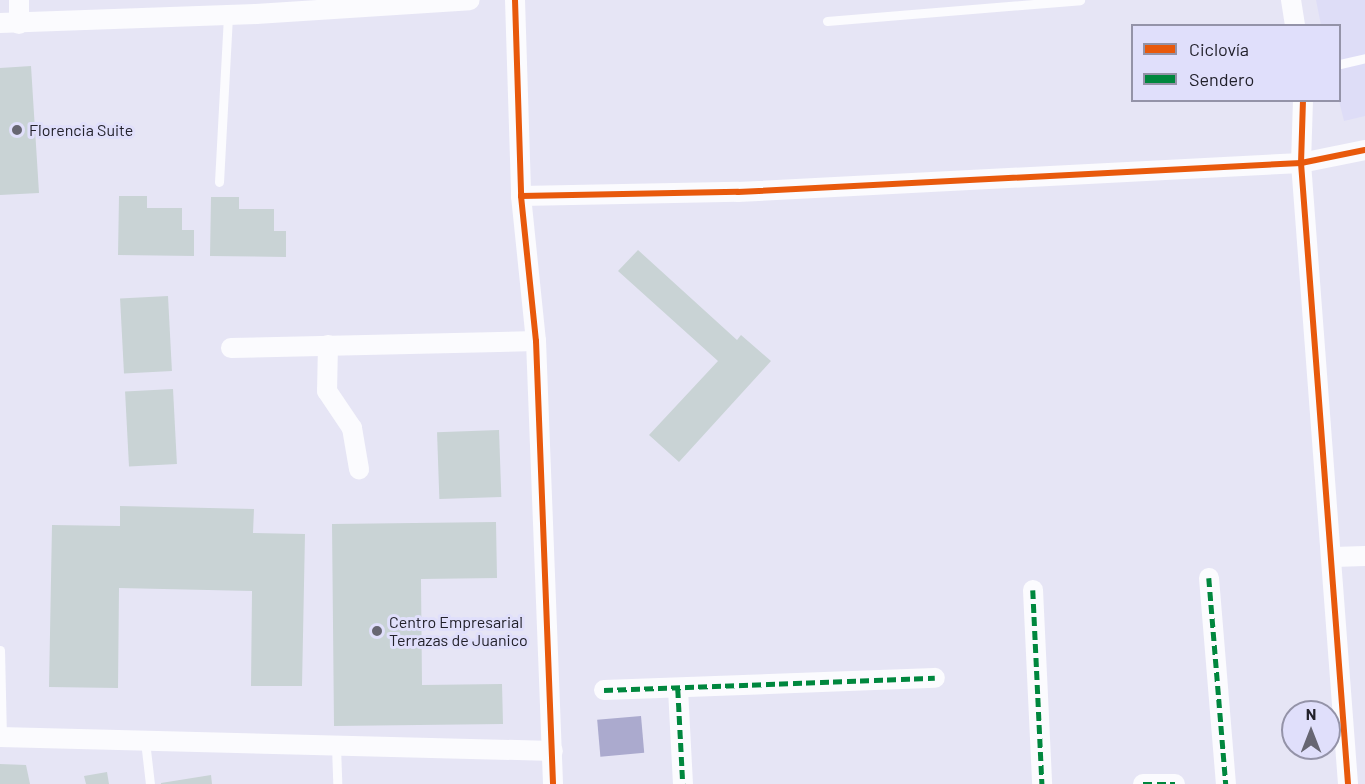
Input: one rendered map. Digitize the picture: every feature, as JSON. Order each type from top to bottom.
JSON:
[{"type":"street","points":[[19,0],[10,24],[228,15],[256,7],[470,0]]},
{"type":"street","points":[[515,0],[521,196],[536,341],[553,784]]},
{"type":"street","points":[[1291,0],[1295,24]]},
{"type":"street","points":[[1303,102],[1302,164],[1334,557],[1348,784]]},
{"type":"street","points":[[521,196],[740,198],[1302,164],[1365,150]]},
{"type":"street","points":[[231,348],[536,341]]},
{"type":"street","points":[[328,345],[327,391],[352,428],[359,469]]},
{"type":"street","points":[[1334,557],[1365,556]]},
{"type":"street","points":[[1209,578],[1226,784]]},
{"type":"street","points":[[1033,590],[1042,784]]},
{"type":"street","points":[[604,690],[935,678]]},
{"type":"street","points":[[678,689],[683,784]]},
{"type":"street","points":[[1,737],[553,751]]},
{"type":"street","points":[[1143,784],[1175,784]]},
{"type":"lane","points":[[827,21],[1080,0]]},
{"type":"lane","points":[[219,182],[228,15]]},
{"type":"lane","points":[[1341,64],[1365,58]]},
{"type":"lane","points":[[0,650],[1,737]]},
{"type":"lane","points":[[145,741],[150,784]]},
{"type":"lane","points":[[336,746],[337,784]]},
{"type":"shaded area","points":[[1316,0],[1365,0],[1365,116],[1344,121],[1339,102],[1341,24],[1321,24]]},
{"type":"shaded area","points":[[641,716],[644,753],[600,757],[597,720]]},
{"type":"building","name":"Florencia Suite","points":[[31,66],[39,193],[0,195],[0,68]]},
{"type":"building","points":[[119,196],[147,196],[147,208],[182,208],[182,230],[194,230],[194,256],[118,255]]},
{"type":"building","points":[[211,197],[239,197],[239,209],[274,209],[274,231],[286,231],[286,257],[210,256]]},
{"type":"building","points":[[638,250],[737,340],[741,335],[771,361],[679,462],[649,435],[718,361],[618,271]]},
{"type":"building","points":[[168,296],[172,371],[124,373],[120,299]]},
{"type":"building","points":[[173,389],[177,464],[129,466],[125,392]]},
{"type":"building","points":[[499,430],[501,497],[439,499],[437,432]]},
{"type":"building","points":[[120,506],[254,509],[253,533],[305,534],[302,686],[251,686],[252,591],[119,588],[118,688],[49,687],[52,525],[120,526]]},
{"type":"building","name":"Centro Empresarial Terrazas de Juanico","points":[[496,522],[497,578],[421,579],[422,685],[502,684],[503,724],[334,726],[332,524]]},
{"type":"building","points":[[0,764],[26,765],[30,784],[0,784]]},
{"type":"building","points":[[107,772],[109,784],[86,784],[84,776]]},
{"type":"building","points":[[211,775],[212,784],[161,784],[161,783]]},
{"type":"marked path","points":[[1209,578],[1226,784]]},
{"type":"marked path","points":[[1033,590],[1042,784]]},
{"type":"marked path","points":[[604,690],[935,678]]},
{"type":"marked path","points":[[678,689],[683,784]]},
{"type":"marked path","points":[[1143,784],[1175,784]]},
{"type":"cycle path","points":[[515,0],[521,196],[536,341],[553,784]]},
{"type":"cycle path","points":[[1303,102],[1301,163],[1348,784]]},
{"type":"cycle path","points":[[521,196],[738,192],[1301,163],[1365,150]]},
{"type":"place","name":"Florencia Suite","points":[[17,130]]},
{"type":"place","name":"Centro Empresarial Terrazas de Juanico","points":[[377,631]]}]
